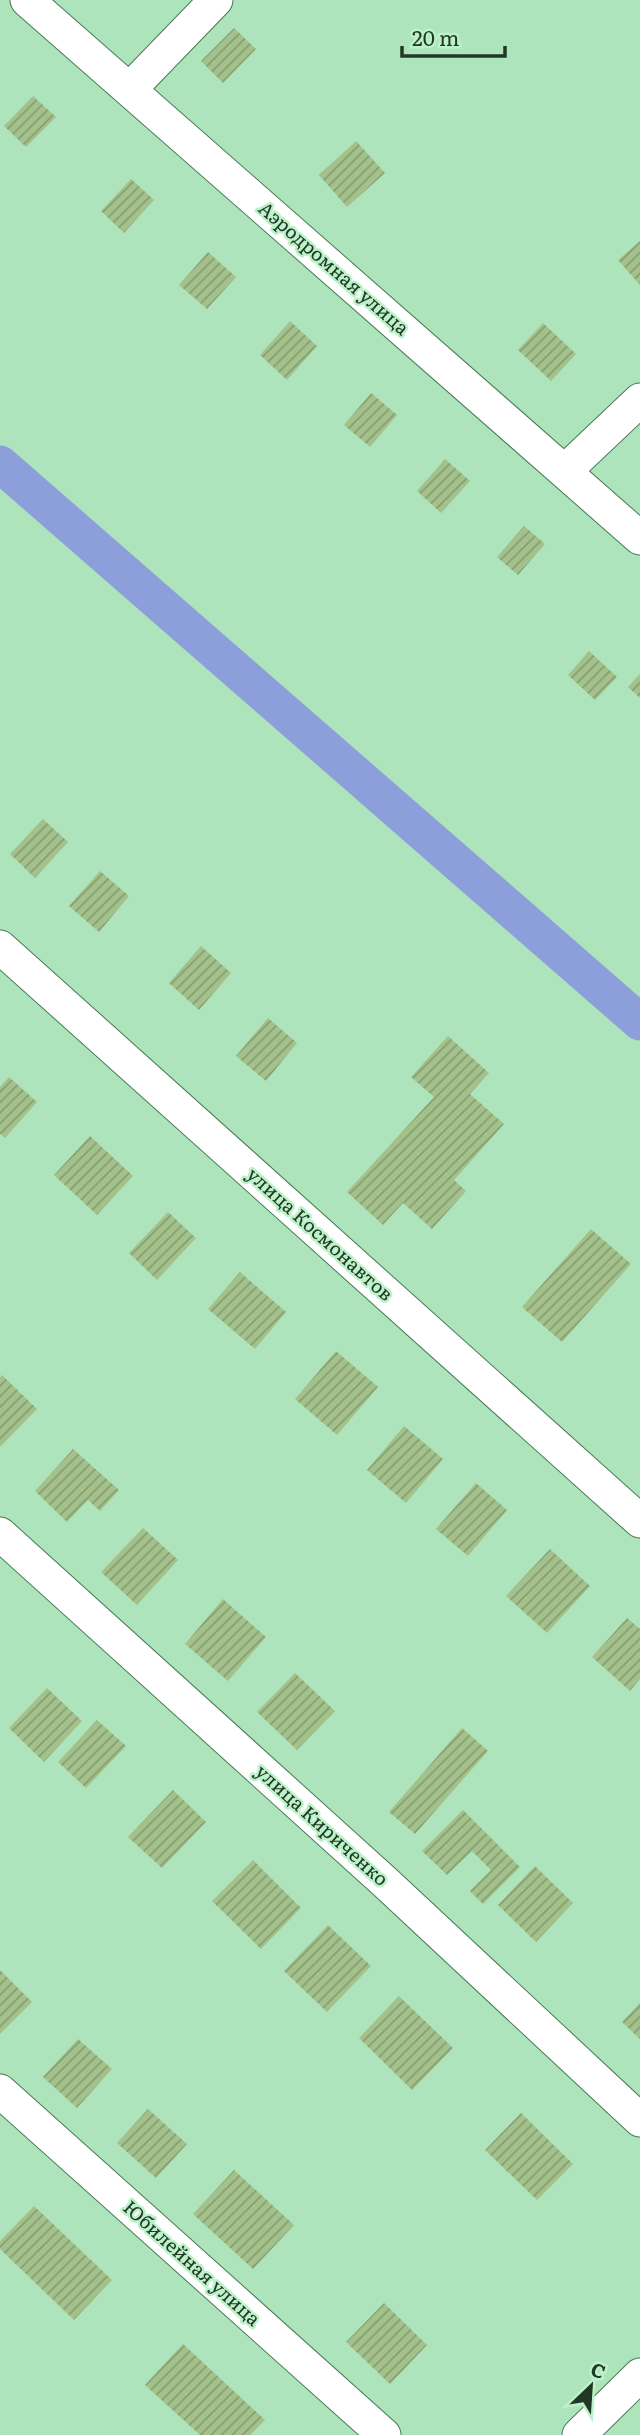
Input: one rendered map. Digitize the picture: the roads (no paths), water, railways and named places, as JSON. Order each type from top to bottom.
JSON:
[{"type":"street","name":"Аэродромная улица","points":[[27,0],[640,538]]},
{"type":"street","points":[[130,89],[216,0]]},
{"type":"street","points":[[565,471],[640,400]]},
{"type":"street","name":"улица Космонавтов","points":[[0,947],[640,1521]]},
{"type":"street","name":"улица Кириченко","points":[[0,1534],[396,1893],[640,2120]]},
{"type":"street","name":"Юбилейная улица","points":[[0,2091],[384,2435]]},
{"type":"street","points":[[579,2435],[640,2375]]},
{"type":"waterway","points":[[0,464],[640,1022]]}]
